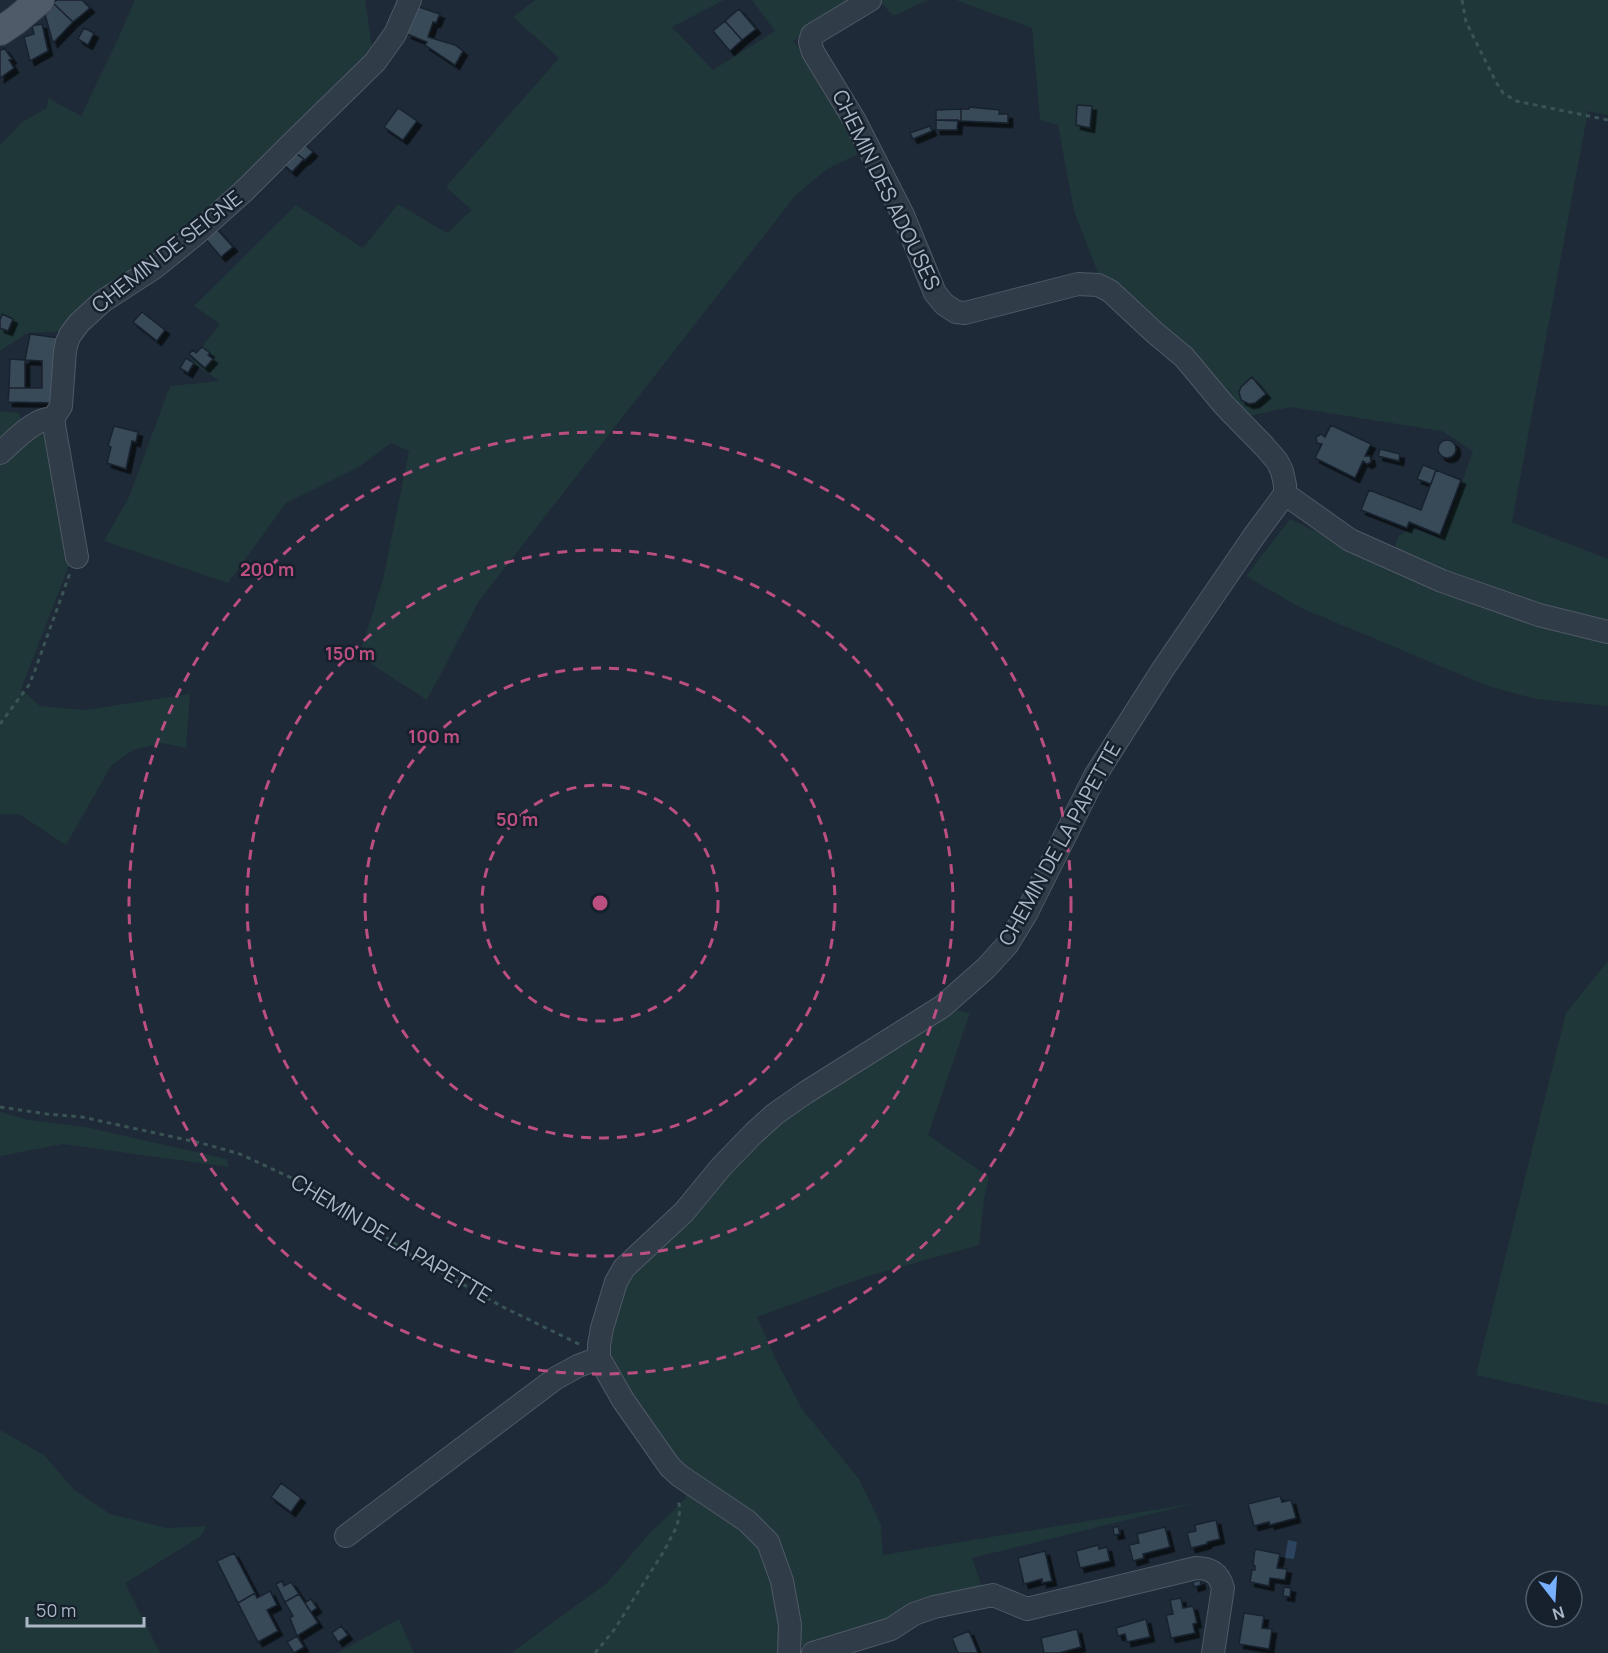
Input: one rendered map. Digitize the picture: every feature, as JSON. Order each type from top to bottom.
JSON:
[{"type":"main road","points":[[0,31],[40,0]]},
{"type":"street","name":"CHEMIN DE SEIGNE","points":[[53,419],[62,406],[67,342],[79,323],[103,301],[147,273],[188,241],[244,191],[375,62],[395,34],[410,0]]},
{"type":"street","name":"CHEMIN DES ADOUSES","points":[[870,0],[812,35],[810,42],[813,52],[855,121],[903,215],[935,293],[944,304],[956,312],[966,313],[1078,284],[1098,285],[1110,291],[1184,357],[1224,405],[1264,446],[1282,471],[1285,490]]},
{"type":"street","points":[[0,453],[36,423],[46,418],[53,419],[77,557]]},
{"type":"street","points":[[1285,490],[1350,540],[1442,581],[1539,615],[1608,632]]},
{"type":"street","name":"CHEMIN DE LA PAPETTE","points":[[599,1358],[602,1328],[616,1282],[624,1268],[684,1212],[754,1132],[805,1093],[943,1006],[987,968],[1007,945],[1026,914],[1095,776],[1163,669],[1285,490]]},
{"type":"street","points":[[346,1536],[556,1378],[599,1358],[623,1400],[670,1467],[747,1521],[768,1542],[782,1581],[790,1625],[789,1653]]},
{"type":"street","points":[[813,1653],[891,1629],[915,1614],[934,1607],[993,1595],[1027,1609],[1196,1568],[1205,1568],[1215,1572],[1221,1579],[1223,1587],[1213,1653]]},
{"type":"path","points":[[1462,0],[1466,22],[1503,93],[1516,101],[1608,120]]},
{"type":"path","points":[[0,724],[29,685],[77,557]]},
{"type":"path","name":"CHEMIN DE LA PAPETTE","points":[[0,1107],[82,1117],[201,1143],[240,1154],[311,1187],[411,1255],[503,1307],[577,1343],[599,1358]]},
{"type":"path","points":[[595,1653],[614,1630],[664,1551],[677,1526],[680,1509],[670,1467]]},
{"type":"green space","points":[[135,0],[365,0],[373,54],[265,161],[66,331],[28,333],[0,351],[0,145],[22,122],[47,108],[48,98],[81,116]]},
{"type":"green space","points":[[535,0],[724,0],[672,27],[713,70],[775,31],[752,0],[864,0],[793,41],[827,82],[862,152],[827,169],[795,196],[479,601],[427,700],[359,656],[383,580],[409,451],[391,443],[359,467],[286,503],[228,583],[104,541],[129,497],[170,386],[220,381],[190,362],[220,324],[194,306],[296,205],[363,248],[398,204],[447,233],[472,210],[446,187],[559,58],[513,17]]},
{"type":"green space","points":[[879,0],[928,0],[893,16]]},
{"type":"green space","points":[[956,0],[1608,0],[1608,115],[1588,111],[1512,522],[1608,559],[1608,622],[1559,615],[1402,559],[1395,545],[1399,536],[1412,528],[1440,538],[1473,451],[1442,431],[1290,407],[1249,416],[1171,331],[1100,278],[1074,211],[1058,125],[1040,120],[1032,28]]},
{"type":"green space","points":[[0,411],[19,413],[23,427],[0,446]]},
{"type":"green space","points":[[38,434],[45,434],[70,549],[68,568],[21,689],[40,706],[85,710],[190,694],[186,748],[162,743],[133,750],[111,766],[66,845],[19,814],[0,814],[0,461]]},
{"type":"green space","points":[[1290,519],[1356,551],[1608,642],[1608,706],[1535,699],[1488,686],[1301,608],[1246,576]]},
{"type":"green space","points":[[1608,961],[1608,1405],[1476,1375],[1566,1013]]},
{"type":"green space","points":[[953,1009],[970,1013],[928,1135],[989,1177],[979,1245],[865,1277],[757,1317],[776,1360],[802,1409],[859,1479],[881,1525],[883,1555],[1196,1503],[972,1558],[982,1587],[879,1626],[803,1645],[789,1653],[511,1653],[607,1583],[649,1534],[686,1498],[662,1444],[608,1359],[619,1294],[642,1262],[754,1139]]},
{"type":"green space","points":[[0,1112],[29,1120],[85,1127],[227,1159],[229,1167],[63,1144],[0,1156]]},
{"type":"green space","points":[[0,1430],[44,1455],[73,1489],[110,1514],[167,1528],[207,1526],[200,1537],[125,1583],[160,1653],[0,1653]]},
{"type":"green space","points":[[399,1619],[414,1653],[337,1653]]},
{"type":"water","points":[[1288,1540],[1297,1542],[1294,1559],[1285,1558]]},
{"type":"building","points":[[57,0],[82,0],[90,8],[73,22],[53,3]]},
{"type":"building","points":[[53,3],[73,22],[53,43],[44,11]]},
{"type":"building","points":[[416,6],[440,14],[436,23],[433,22],[428,37],[455,45],[463,51],[455,65],[425,45],[427,42],[407,34]]},
{"type":"building","points":[[739,9],[756,29],[742,40],[725,21]]},
{"type":"building","points":[[725,21],[742,40],[730,51],[713,31]]},
{"type":"building","points":[[42,24],[48,51],[30,61],[24,37],[34,34],[32,26]]},
{"type":"building","points":[[84,28],[94,33],[88,45],[78,39]]},
{"type":"building","points":[[4,48],[12,59],[9,60],[14,68],[0,78],[0,51]]},
{"type":"building","points":[[1077,105],[1092,106],[1090,128],[1076,125]]},
{"type":"building","points":[[969,107],[1000,110],[999,114],[1008,114],[1008,123],[961,121],[961,109],[969,109]]},
{"type":"building","points":[[398,108],[417,121],[403,140],[384,127]]},
{"type":"building","points":[[961,109],[961,121],[936,120],[936,110]]},
{"type":"building","points":[[936,120],[958,120],[957,130],[936,130]]},
{"type":"building","points":[[930,126],[932,131],[913,139],[910,133]]},
{"type":"building","points":[[301,141],[313,152],[305,160],[293,151]]},
{"type":"building","points":[[293,151],[304,159],[292,172],[282,163]]},
{"type":"building","points":[[215,227],[233,247],[221,257],[204,237]]},
{"type":"building","points":[[142,312],[165,330],[157,341],[133,322]]},
{"type":"building","points":[[2,314],[13,319],[8,331],[0,328]]},
{"type":"building","points":[[30,334],[59,338],[57,403],[8,402],[9,388],[42,388],[42,361],[25,360]]},
{"type":"building","points":[[202,347],[210,353],[208,355],[213,359],[205,368],[189,354],[193,350],[196,353]]},
{"type":"building","points":[[186,358],[194,363],[188,373],[180,368]]},
{"type":"building","points":[[10,359],[25,360],[25,388],[9,388]]},
{"type":"building","points":[[1252,377],[1266,394],[1255,403],[1249,404],[1241,400],[1239,392]]},
{"type":"building","points":[[1331,425],[1371,444],[1365,456],[1370,456],[1371,462],[1367,464],[1363,461],[1355,478],[1315,458],[1322,444],[1317,443],[1316,437],[1321,434],[1325,437]]},
{"type":"building","points":[[114,426],[138,432],[136,442],[132,441],[126,469],[107,463],[111,447],[108,446]]},
{"type":"building","points":[[1447,440],[1453,443],[1456,449],[1453,455],[1447,458],[1441,455],[1438,449],[1441,443]]},
{"type":"building","points":[[1380,449],[1400,454],[1399,461],[1378,456]]},
{"type":"building","points":[[1423,465],[1436,470],[1431,484],[1417,479]]},
{"type":"building","points":[[1436,470],[1461,480],[1440,535],[1409,522],[1407,528],[1361,510],[1369,490],[1421,510]]},
{"type":"building","points":[[281,1483],[301,1498],[291,1512],[271,1497]]},
{"type":"building","points":[[1280,1496],[1282,1502],[1291,1500],[1296,1518],[1270,1525],[1269,1522],[1254,1526],[1248,1504]]},
{"type":"building","points":[[1216,1520],[1220,1539],[1191,1548],[1187,1533],[1196,1531],[1195,1525]]},
{"type":"building","points":[[1118,1526],[1120,1534],[1114,1535],[1113,1528]]},
{"type":"building","points":[[1165,1527],[1170,1547],[1143,1554],[1144,1558],[1133,1561],[1129,1545],[1139,1543],[1137,1534]]},
{"type":"building","points":[[1098,1545],[1099,1549],[1107,1547],[1110,1561],[1080,1568],[1076,1551]]},
{"type":"building","points":[[1255,1549],[1280,1554],[1277,1568],[1287,1569],[1285,1580],[1270,1578],[1269,1586],[1250,1582],[1252,1570],[1255,1570],[1253,1564]]},
{"type":"building","points":[[1045,1551],[1052,1581],[1042,1583],[1042,1579],[1024,1584],[1018,1558]]},
{"type":"building","points":[[234,1553],[255,1593],[238,1603],[217,1561]]},
{"type":"building","points":[[1200,1580],[1201,1585],[1194,1587],[1193,1582]]},
{"type":"building","points":[[282,1581],[284,1586],[291,1582],[299,1594],[285,1602],[276,1584]]},
{"type":"building","points":[[1284,1587],[1291,1588],[1290,1597],[1283,1596]]},
{"type":"building","points":[[270,1591],[277,1605],[267,1610],[278,1631],[258,1642],[238,1603],[255,1593],[257,1598]]},
{"type":"building","points":[[299,1594],[318,1623],[297,1636],[290,1618],[293,1616],[285,1602]]},
{"type":"building","points":[[1181,1598],[1183,1608],[1193,1606],[1197,1623],[1193,1624],[1195,1633],[1171,1638],[1166,1615],[1173,1614],[1170,1600]]},
{"type":"building","points":[[311,1599],[317,1608],[311,1612],[305,1603]]},
{"type":"building","points":[[1244,1613],[1264,1616],[1262,1628],[1272,1629],[1269,1649],[1239,1644]]},
{"type":"building","points":[[1146,1619],[1150,1637],[1127,1642],[1125,1634],[1118,1636],[1116,1628]]},
{"type":"building","points":[[341,1626],[348,1635],[338,1642],[332,1633]]},
{"type":"building","points":[[1077,1629],[1081,1647],[1059,1653],[1044,1653],[1041,1638]]},
{"type":"building","points":[[969,1631],[978,1653],[958,1653],[952,1638]]},
{"type":"building","points":[[297,1636],[304,1647],[294,1653],[287,1642]]}]
